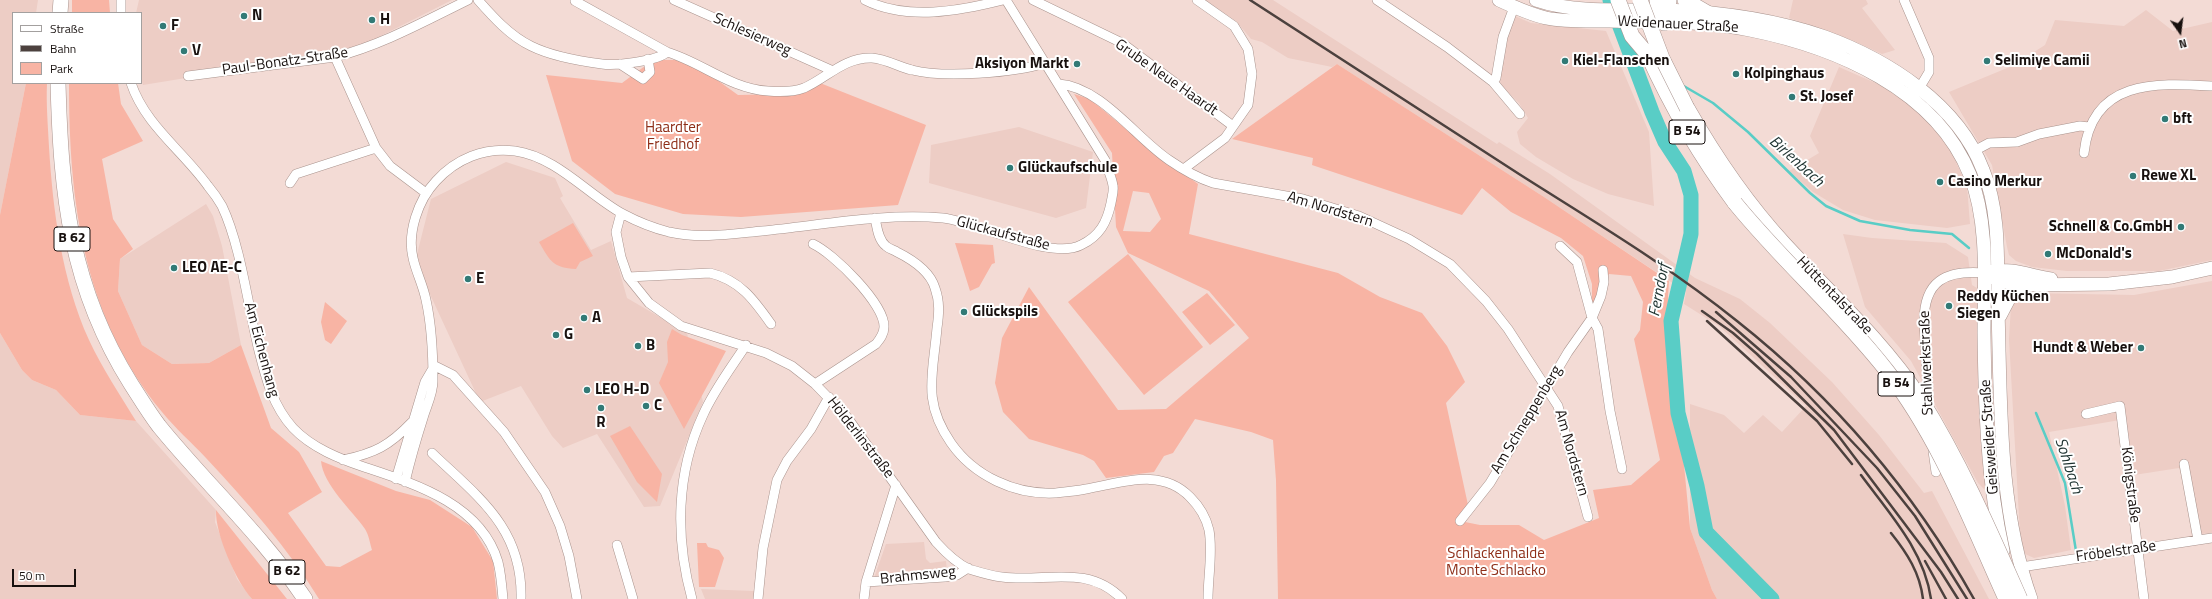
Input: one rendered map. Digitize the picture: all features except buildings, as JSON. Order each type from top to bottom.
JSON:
[{"type":"main road","points":[[60,12],[61,0]]},
{"type":"main road","name":"Weidenauer Straße","points":[[1499,0],[1546,18],[1601,15],[1634,8],[1663,9],[1709,14],[1762,22],[1825,37],[1876,61],[1919,88],[1958,126],[1974,151],[1984,170],[1991,199],[1996,233],[1998,275]]},
{"type":"main road","name":"Weidenauer Straße","points":[[1536,0],[1601,15]]},
{"type":"main road","points":[[1618,0],[1632,36],[1648,55]]},
{"type":"main road","points":[[1685,0],[1709,14]]},
{"type":"main road","name":"Hüttentalstraße","points":[[1634,8],[1648,55],[1676,114],[1712,171],[1756,229],[1870,351],[1910,405],[1959,495],[2006,599]]},
{"type":"main road","name":"Hüttentalstraße","points":[[1634,8],[1705,140],[1726,171],[1784,244],[1879,343],[1920,398],[1970,490],[2020,599]]},
{"type":"main road","name":"Weidenauer Straße","points":[[1663,9],[1712,24],[1749,30],[1809,46],[1860,67],[1911,99],[1942,128],[1960,152],[1970,174],[1978,203],[1984,273]]},
{"type":"main road","name":"B 62","points":[[58,84],[64,188],[79,272],[97,321],[117,362],[158,425],[267,546],[306,599]]},
{"type":"main road","points":[[1998,275],[2027,285],[2116,283],[2172,277],[2212,268]]},
{"type":"main road","points":[[1984,273],[2071,283]]},
{"type":"main road","name":"Geisweider Straße","points":[[1984,273],[1985,402],[1990,472],[1997,525],[2017,599]]},
{"type":"main road","name":"Geisweider Straße","points":[[1998,275],[2003,458],[2011,524],[2021,567],[2031,599]]},
{"type":"main road","points":[[1999,319],[2011,295],[2027,285]]},
{"type":"street","points":[[121,0],[121,12]]},
{"type":"street","name":"Paul-Bonatz-Straße","points":[[188,76],[335,57],[374,45],[468,0]]},
{"type":"street","points":[[478,0],[495,19],[530,46],[603,64],[620,64],[648,59],[664,55],[667,52]]},
{"type":"street","name":"Schlesierweg","points":[[674,0],[831,70]]},
{"type":"street","points":[[865,0],[873,4],[901,10],[934,12],[971,8],[1005,0]]},
{"type":"street","name":"Glückaufstraße","points":[[405,482],[433,385],[432,334],[426,298],[412,254],[413,225],[426,193],[443,174],[463,159],[486,152],[516,151],[535,158],[559,170],[621,213],[640,223],[671,232],[711,236],[874,218],[911,216],[948,219],[1046,247],[1063,250],[1079,247],[1096,235],[1108,220],[1114,188],[1104,160],[1059,84],[1044,63],[1005,0]]},
{"type":"street","name":"Grube Neue Haardt","points":[[1033,0],[1122,43],[1233,126]]},
{"type":"street","points":[[1185,168],[1225,138],[1248,105],[1252,74],[1248,49],[1234,26],[1197,0]]},
{"type":"street","points":[[1377,0],[1446,47],[1493,82],[1520,114]]},
{"type":"street","points":[[1904,0],[1930,58],[1929,72],[1911,99]]},
{"type":"street","points":[[575,1],[667,52],[743,86],[766,91],[786,92],[803,88],[831,70],[853,60],[872,58],[912,70],[946,74],[1033,67],[1044,63]]},
{"type":"street","points":[[1493,82],[1496,78],[1503,37],[1514,7]]},
{"type":"street","points":[[335,57],[376,148],[390,166],[426,193]]},
{"type":"street","points":[[620,64],[643,79],[650,72],[648,59]]},
{"type":"street","name":"Am Eichenhang","points":[[132,84],[148,117],[196,169],[223,208],[235,246],[265,376],[277,407],[295,430],[316,445],[343,460],[434,494],[462,510],[476,523],[486,537],[498,561],[503,599]]},
{"type":"street","name":"Am Nordstern","points":[[1059,84],[1072,85],[1098,100],[1169,161],[1185,168],[1200,178],[1213,183],[1303,199],[1359,216],[1409,239],[1450,264],[1470,284],[1508,329],[1558,406],[1588,517]]},
{"type":"street","points":[[2084,153],[2089,127],[2113,99],[2126,91],[2162,84],[2212,86]]},
{"type":"street","points":[[1974,151],[1989,143],[2017,142],[2046,132],[2080,126],[2089,127]]},
{"type":"street","points":[[290,183],[296,174],[376,148]]},
{"type":"street","name":"Hölderlinstraße","points":[[621,213],[616,232],[617,241],[628,277],[649,303],[681,326],[766,352],[792,366],[815,384],[847,417],[936,542],[951,557],[968,568],[1002,577],[1075,576],[1104,586],[1122,599]]},
{"type":"street","points":[[874,218],[878,232],[886,247],[916,263],[928,275],[935,287],[940,304],[931,372],[932,399],[937,419],[964,460],[990,479],[1011,487],[1032,491],[1053,493],[1087,489],[1134,479],[1157,479],[1184,490],[1196,504],[1209,529],[1210,544],[1208,599]]},
{"type":"street","points":[[813,244],[828,253],[866,292],[882,316],[885,328],[882,337],[876,344],[815,384]]},
{"type":"street","points":[[1560,246],[1577,262],[1592,318],[1598,329],[1610,411],[1622,469]]},
{"type":"street","name":"Am Schneppenberg","points":[[1460,521],[1490,483],[1547,388],[1592,318],[1602,296],[1604,282],[1602,270]]},
{"type":"street","points":[[628,277],[710,273],[721,276],[730,279],[742,289],[771,324]]},
{"type":"street","name":"Stahlwerkstraße","points":[[1936,472],[1930,422],[1924,322],[1926,301],[1932,288],[1943,279],[1956,274],[1984,273]]},
{"type":"street","points":[[692,599],[686,579],[680,530],[683,480],[689,454],[703,415],[715,392],[746,345]]},
{"type":"street","points":[[396,479],[425,382],[433,367],[453,375],[504,432],[545,492],[560,526],[569,556],[577,599]]},
{"type":"street","points":[[758,599],[762,553],[777,480],[786,461],[811,429],[829,397]]},
{"type":"street","name":"Königstraße","points":[[2086,414],[2120,406],[2144,599]]},
{"type":"street","points":[[343,460],[371,454],[385,447],[397,438],[414,419]]},
{"type":"street","points":[[432,453],[471,491],[503,526],[510,539],[517,559],[520,599]]},
{"type":"street","points":[[2184,464],[2198,540]]},
{"type":"street","points":[[864,599],[866,582],[896,485]]},
{"type":"street","name":"Fröbelstraße","points":[[2021,567],[2212,538]]},
{"type":"street","points":[[617,545],[634,599]]},
{"type":"street","name":"Brahmsweg","points":[[866,582],[945,577],[957,575],[968,568]]},
{"type":"shaded area","points":[[0,0],[38,0],[36,12],[12,12],[12,84],[26,84],[0,215]]},
{"type":"shaded area","points":[[139,0],[452,0],[351,51],[143,85],[142,12],[136,12]]},
{"type":"shaded area","points":[[1205,0],[1273,0],[1497,144],[1499,142],[1550,174],[1695,278],[1740,299],[1770,323],[1832,382],[1879,435],[1924,493],[1932,491],[1989,599],[1717,599],[1712,590],[1690,528],[1690,404],[1724,415],[1744,433],[1763,415],[1782,432],[1806,406],[1719,326],[1684,304],[1686,292],[1544,197],[1337,64],[1332,67],[1288,58],[1262,42],[1251,39],[1236,21]]},
{"type":"shaded area","points":[[1793,0],[1866,0],[1868,4],[1862,8],[1895,50],[1882,54],[1854,41],[1789,18]]},
{"type":"shaded area","points":[[2146,10],[2173,31],[2212,22],[2212,260],[2159,271],[2067,271],[2032,267],[2016,261],[2009,255],[2007,247],[1992,165],[1949,92],[2012,66],[2045,45],[2055,20],[2124,26]]},
{"type":"shaded area","points":[[1515,16],[1531,23],[1606,31],[1649,132],[1654,206],[1608,194],[1573,179],[1536,157],[1520,144],[1517,132],[1528,118],[1519,103],[1500,85],[1502,58],[1508,33]]},
{"type":"shaded area","points":[[1839,67],[1880,85],[1913,107],[1935,127],[1951,151],[1967,186],[1970,224],[1947,228],[1875,220],[1843,210],[1813,192],[1789,171],[1819,153],[1810,136]]},
{"type":"shaded area","name":"Glückaufschule","points":[[1019,127],[1093,152],[1086,208],[1056,218],[929,183],[931,145]]},
{"type":"shaded area","points":[[506,162],[555,178],[563,196],[560,198],[591,250],[611,241],[627,298],[687,333],[703,402],[660,506],[644,507],[597,434],[563,448],[552,436],[521,386],[480,402],[415,262],[431,199]]},
{"type":"shaded area","points":[[206,204],[213,216],[222,246],[241,345],[209,363],[172,364],[142,345],[118,291],[120,259]]},
{"type":"shaded area","points":[[1843,234],[1872,238],[1946,243],[1968,257],[1972,285],[1977,288],[1980,393],[1988,493],[1978,483],[1911,361],[1865,307]]},
{"type":"shaded area","points":[[2212,281],[2212,533],[2201,534],[2179,468],[2134,475],[2126,419],[2049,432],[2065,506],[2071,550],[2034,558],[2025,554],[2020,535],[2009,339],[2011,305],[2027,293],[2134,295]]},
{"type":"shaded area","points":[[0,333],[22,370],[32,380],[56,390],[80,415],[136,421],[216,510],[215,522],[237,579],[252,599],[0,599]]},
{"type":"shaded area","points":[[924,542],[926,559],[930,563],[946,561],[947,573],[874,578],[886,544]]},
{"type":"shaded area","points":[[701,589],[754,591],[755,599],[705,599]]},
{"type":"green space","points":[[72,0],[109,0],[110,12],[72,12]]},
{"type":"green space","name":"Haardter Friedhof","points":[[653,60],[680,60],[706,72],[738,95],[787,94],[820,83],[926,125],[898,205],[741,217],[683,214],[615,194],[572,161],[546,75],[622,83]]},
{"type":"green space","name":"Schlackenhalde Monte Schlacko","points":[[1337,64],[1544,197],[1669,281],[1668,296],[1690,528],[1712,590],[1717,599],[1278,599],[1276,480],[1273,440],[1251,432],[1195,419],[1173,453],[1164,456],[1154,472],[1106,478],[1094,461],[1083,455],[1029,439],[1003,412],[995,383],[1002,338],[1029,287],[1118,410],[1166,409],[1249,338],[1209,291],[1128,253],[1116,227],[1112,153],[1074,94],[1090,99],[1138,139],[1198,184],[1189,234],[1338,273],[1380,297],[1422,313],[1447,346],[1465,382],[1446,403],[1468,505],[1465,522],[1480,525],[1519,525],[1544,540],[1599,518],[1593,490],[1631,485],[1660,460],[1634,339],[1640,330],[1643,302],[1631,276],[1609,274],[1592,305],[1592,284],[1583,256],[1561,238],[1511,212],[1482,188],[1462,215],[1312,165],[1313,158],[1232,139]],"holes":[[[1133,191],[1149,193],[1161,219],[1150,232],[1123,231]]]},
{"type":"green space","points":[[26,84],[47,84],[53,196],[60,245],[72,294],[94,350],[136,421],[80,415],[56,390],[32,380],[22,370],[0,333],[0,215]]},
{"type":"green space","points":[[69,84],[118,84],[121,104],[143,141],[102,159],[113,219],[133,249],[120,259],[118,291],[142,345],[172,364],[209,363],[241,345],[271,428],[299,452],[322,492],[288,513],[326,566],[340,567],[372,550],[366,531],[332,488],[323,470],[321,461],[396,491],[430,500],[472,527],[493,561],[497,599],[319,599],[280,543],[251,508],[201,452],[172,424],[162,412],[135,375],[114,337],[98,297],[86,256],[72,172]]},
{"type":"green space","points":[[573,223],[593,256],[580,262],[576,269],[557,265],[549,259],[539,242]]},
{"type":"green space","points":[[955,243],[993,245],[995,263],[992,264],[979,287],[970,291]]},
{"type":"green space","points":[[1128,254],[1203,347],[1144,395],[1068,302]]},
{"type":"green space","points":[[1207,293],[1235,325],[1210,345],[1182,312]]},
{"type":"green space","points":[[325,302],[347,321],[331,344],[325,340],[321,322]]},
{"type":"green space","points":[[672,329],[682,335],[726,351],[684,429],[659,383],[668,362],[667,342]]},
{"type":"green space","points":[[630,426],[662,474],[657,502],[637,482],[610,436]]},
{"type":"green space","points":[[216,510],[287,599],[252,599],[239,581],[228,557],[219,532]]},
{"type":"green space","points":[[697,543],[706,543],[708,547],[719,550],[724,558],[715,587],[699,587]]},
{"type":"waterway","name":"Ferndorf","points":[[1610,0],[1652,112],[1665,142],[1684,171],[1691,195],[1691,234],[1671,321],[1678,413],[1697,486],[1706,532],[1772,599]]},
{"type":"waterway","name":"Birlenbach","points":[[1627,48],[1644,61]]},
{"type":"waterway","name":"Birlenbach","points":[[1682,85],[1713,103],[1748,132],[1810,193],[1826,206],[1860,221],[1910,230],[1952,234],[1969,248]]},
{"type":"waterway","name":"Sohlbach","points":[[2036,413],[2065,483],[2076,551]]},
{"type":"railway","points":[[1250,0],[1630,244],[1685,281],[1737,321],[1806,381],[1869,448],[1925,521],[1951,559],[1974,599]]},
{"type":"railway","points":[[1702,311],[1733,333],[1757,354],[1834,430],[1941,572],[1958,599]]},
{"type":"railway","points":[[1716,312],[1791,377],[1877,468],[1915,516],[1967,599]]},
{"type":"railway","points":[[1707,321],[1817,421],[1852,464]]},
{"type":"railway","points":[[1861,475],[1894,518],[1913,548],[1921,564],[1931,599]]},
{"type":"railway","points":[[1891,533],[1916,572],[1923,599]]},
{"type":"railway","points":[[1925,561],[1946,599]]},
{"type":"place","name":"N","points":[[244,16]]},
{"type":"place","name":"H","points":[[372,20]]},
{"type":"place","name":"F","points":[[163,26]]},
{"type":"place","name":"V","points":[[184,51]]},
{"type":"place","name":"Kiel-Flanschen","points":[[1565,61]]},
{"type":"place","name":"Selimiye Camii","points":[[1987,61]]},
{"type":"place","name":"Aksiyon Markt","points":[[1077,64]]},
{"type":"place","name":"Kolpinghaus","points":[[1736,74]]},
{"type":"place","name":"St. Josef","points":[[1792,97]]},
{"type":"place","name":"bft","points":[[2165,119]]},
{"type":"place","name":"Glückaufschule","points":[[1010,168]]},
{"type":"place","name":"Rewe XL","points":[[2133,176]]},
{"type":"place","name":"Casino Merkur","points":[[1940,182]]},
{"type":"place","name":"Schnell & Co.GmbH","points":[[2181,227]]},
{"type":"place","name":"McDonald's","points":[[2048,254]]},
{"type":"place","name":"LEO AE-C","points":[[174,268]]},
{"type":"place","name":"E","points":[[468,279]]},
{"type":"place","name":"Reddy Küchen Siegen","points":[[1949,306]]},
{"type":"place","name":"Glückspils","points":[[964,312]]},
{"type":"place","name":"A","points":[[584,318]]},
{"type":"place","name":"G","points":[[556,335]]},
{"type":"place","name":"B","points":[[638,346]]},
{"type":"place","name":"Hundt & Weber","points":[[2141,348]]},
{"type":"place","name":"LEO H-D","points":[[587,390]]},
{"type":"place","name":"C","points":[[646,406]]},
{"type":"place","name":"R","points":[[601,408]]}]
